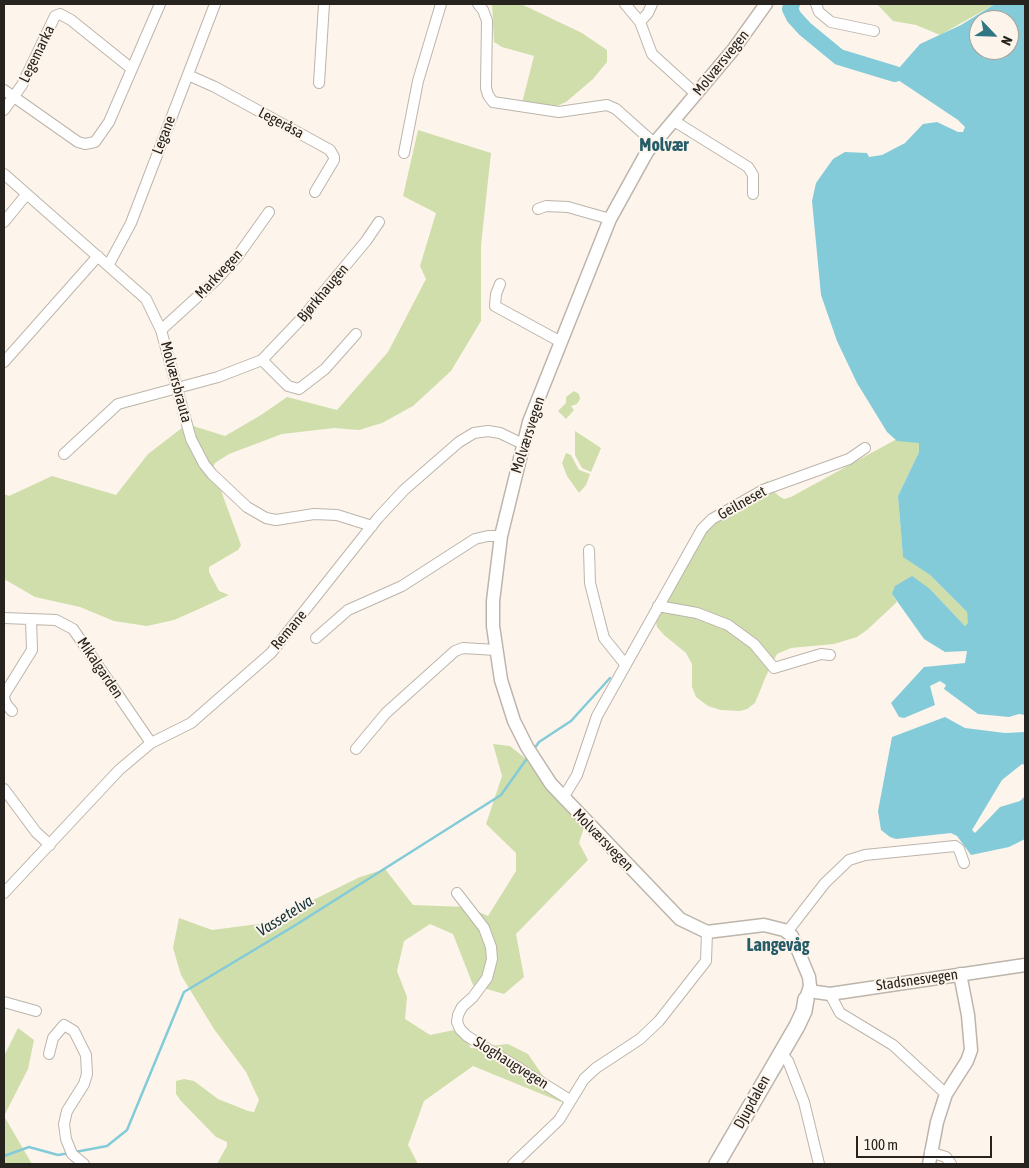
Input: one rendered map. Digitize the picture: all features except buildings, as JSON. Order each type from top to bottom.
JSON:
[{"type":"main road","name":"Djupdalen","points":[[717,1164],[783,1046],[798,1009],[807,995]]},
{"type":"street","name":"Legemarka","points":[[4,90],[67,136],[78,142],[90,144],[102,133],[160,4]]},
{"type":"street","name":"Legane","points":[[109,264],[130,223],[215,4]]},
{"type":"street","points":[[319,83],[324,4]]},
{"type":"street","points":[[404,153],[418,81],[441,4]]},
{"type":"street","points":[[478,4],[483,10],[487,21],[486,88],[493,102],[560,112],[607,105],[616,109],[654,143]]},
{"type":"street","points":[[626,4],[640,22],[652,54],[696,94]]},
{"type":"street","points":[[640,22],[648,13],[652,4]]},
{"type":"street","name":"Molværsvegen","points":[[707,932],[680,919],[563,798],[544,774],[514,721],[501,680],[496,650],[494,601],[501,536],[533,410],[610,219],[637,169],[654,143],[733,50],[766,4]]},
{"type":"street","points":[[816,4],[819,12],[831,22],[874,31]]},
{"type":"street","name":"Legemarka","points":[[4,110],[22,85],[55,16],[60,14],[72,20],[132,69]]},
{"type":"street","name":"Legeråsa","points":[[188,75],[330,150],[334,160],[315,192]]},
{"type":"street","points":[[674,121],[748,167],[753,175],[753,194]]},
{"type":"street","name":"Molværsbrauta","points":[[4,174],[109,264],[146,299],[161,330],[191,439],[204,464],[254,513],[276,520],[314,514],[336,515],[372,526]]},
{"type":"street","points":[[4,222],[26,194]]},
{"type":"street","points":[[538,209],[546,206],[568,207],[610,219]]},
{"type":"street","name":"Markvegen","points":[[161,330],[217,280],[237,257],[269,212]]},
{"type":"street","name":"Bjørkhaugen","points":[[64,454],[118,404],[241,370],[262,360],[282,342],[337,277],[379,222]]},
{"type":"street","points":[[4,362],[98,256]]},
{"type":"street","points":[[500,284],[496,294],[495,306],[561,342]]},
{"type":"street","points":[[262,360],[288,386],[299,389],[325,369],[356,334]]},
{"type":"street","name":"Remane","points":[[4,893],[119,770],[151,743],[191,723],[271,653],[372,526],[404,490],[467,436],[488,432],[500,433],[523,444]]},
{"type":"street","name":"Geilneset","points":[[563,798],[577,775],[592,727],[624,664],[679,571],[699,532],[712,519],[763,490],[849,460],[865,448]]},
{"type":"street","name":"Remane","points":[[316,638],[348,610],[402,586],[475,539],[501,536]]},
{"type":"street","points":[[589,550],[590,583],[604,638],[624,664]]},
{"type":"street","points":[[658,606],[697,613],[728,625],[754,644],[774,668],[821,654],[830,655]]},
{"type":"street","name":"Mikalgarden","points":[[4,618],[56,620],[73,629],[151,743]]},
{"type":"street","points":[[12,712],[6,704],[4,696],[32,650],[31,620]]},
{"type":"street","points":[[356,749],[386,713],[455,650],[463,648],[496,650]]},
{"type":"street","points":[[4,789],[36,832],[50,845]]},
{"type":"street","points":[[787,932],[825,883],[849,860],[865,855],[956,846],[964,863]]},
{"type":"street","name":"Sloghaugvegen","points":[[457,893],[484,928],[491,947],[492,959],[487,978],[473,997],[462,1007],[458,1015],[457,1022],[460,1029],[467,1036],[570,1100]]},
{"type":"street","points":[[513,1164],[559,1120],[584,1079],[596,1068],[648,1033],[689,985],[706,961],[707,932],[764,925],[787,932],[792,936],[805,963],[809,976],[807,995]]},
{"type":"street","name":"Stadsnesvegen","points":[[807,995],[830,994],[1025,965]]},
{"type":"street","points":[[952,1164],[946,1157],[930,1158],[946,1094],[967,1061],[971,1050],[968,1015],[960,974]]},
{"type":"street","points":[[830,994],[840,1013],[893,1045],[946,1094]]},
{"type":"street","points":[[4,1002],[36,1011]]},
{"type":"street","points":[[49,1054],[53,1038],[64,1026],[77,1035],[86,1055],[87,1074],[84,1084],[67,1111],[64,1124],[66,1140],[72,1152],[84,1164]]},
{"type":"street","points":[[783,1046],[804,1102],[819,1164]]},
{"type":"green space","points":[[492,4],[521,4],[582,33],[607,50],[607,62],[593,79],[566,102],[552,108],[522,103],[534,56],[502,47],[494,42]]},
{"type":"green space","points":[[877,4],[995,4],[984,10],[969,10],[969,19],[940,35],[916,25],[893,21]]},
{"type":"green space","points":[[418,130],[491,153],[481,245],[481,321],[451,371],[413,406],[382,423],[359,430],[334,428],[282,434],[229,454],[215,463],[213,467],[216,477],[241,545],[238,550],[209,567],[209,572],[219,591],[229,595],[199,609],[174,620],[147,626],[114,621],[80,607],[35,597],[4,579],[4,494],[9,496],[52,476],[116,495],[148,454],[187,424],[225,436],[287,397],[337,410],[388,352],[426,279],[420,266],[436,213],[403,196]]},
{"type":"green space","points":[[574,391],[579,394],[580,399],[577,404],[571,406],[574,410],[566,419],[558,411],[566,403],[566,397]]},
{"type":"green space","points":[[575,431],[601,448],[591,472],[582,468],[575,455]]},
{"type":"green space","points":[[895,440],[919,442],[919,452],[898,496],[903,556],[930,575],[967,612],[969,624],[965,626],[930,589],[892,594],[897,602],[857,637],[834,644],[791,648],[777,654],[755,703],[747,709],[740,711],[721,710],[708,706],[696,697],[692,687],[692,664],[686,653],[664,635],[657,627],[656,622],[701,530],[768,481],[770,488],[779,496],[784,499],[791,497]]},
{"type":"green space","points":[[566,453],[571,455],[579,470],[590,474],[586,485],[579,493],[567,476],[562,463]]},
{"type":"green space","points":[[493,744],[510,746],[551,779],[586,821],[579,843],[588,860],[516,934],[524,977],[504,994],[473,985],[453,934],[430,924],[404,941],[397,971],[407,997],[405,1019],[430,1035],[459,1029],[471,1048],[508,1044],[528,1054],[561,1102],[473,1066],[424,1101],[408,1145],[418,1164],[217,1164],[227,1146],[227,1142],[216,1137],[181,1101],[176,1094],[176,1081],[184,1079],[194,1081],[218,1099],[248,1111],[254,1112],[259,1100],[246,1072],[214,1029],[181,975],[173,948],[179,918],[212,930],[266,923],[360,877],[385,869],[413,905],[467,907],[488,916],[516,871],[516,853],[486,824],[502,776]]},
{"type":"green space","points":[[18,1028],[34,1040],[28,1069],[4,1116],[4,1056]]},
{"type":"green space","points":[[4,1116],[32,1164],[4,1164]]},
{"type":"water","points":[[995,4],[1025,4],[1025,715],[1019,714],[1009,717],[978,714],[944,689],[946,685],[940,681],[930,686],[935,705],[904,718],[899,717],[891,703],[924,667],[965,663],[967,651],[945,652],[924,639],[892,594],[895,586],[912,576],[930,589],[965,626],[968,623],[967,612],[930,575],[903,557],[898,496],[919,452],[919,443],[897,441],[887,432],[857,383],[837,341],[821,295],[812,201],[816,183],[833,159],[845,152],[867,153],[869,157],[882,155],[905,143],[923,124],[937,122],[958,132],[963,132],[965,127],[958,120],[892,76],[920,44],[969,20],[969,60],[1019,60],[1019,10],[985,10]]},
{"type":"water","points":[[945,717],[965,728],[1005,733],[1025,732],[1025,765],[1022,764],[1002,780],[972,830],[975,833],[1000,807],[1020,801],[1025,796],[1025,839],[1009,847],[971,855],[957,836],[951,833],[896,839],[881,830],[878,811],[892,737]]},
{"type":"waterway","points":[[792,4],[790,9],[794,17],[805,29],[839,57],[895,74]]},
{"type":"waterway","name":"Vassetelva","points":[[534,749],[539,742],[571,721],[610,678]]},
{"type":"waterway","name":"Vassetelva","points":[[75,1152],[107,1146],[127,1130],[184,992],[294,926],[501,795],[528,757]]},
{"type":"waterway","name":"Vassetelva","points":[[4,1156],[29,1147],[58,1155],[70,1153]]},
{"type":"district","name":"Molvær","points":[[664,145]]},
{"type":"district","name":"Langevåg","points":[[778,945]]}]
